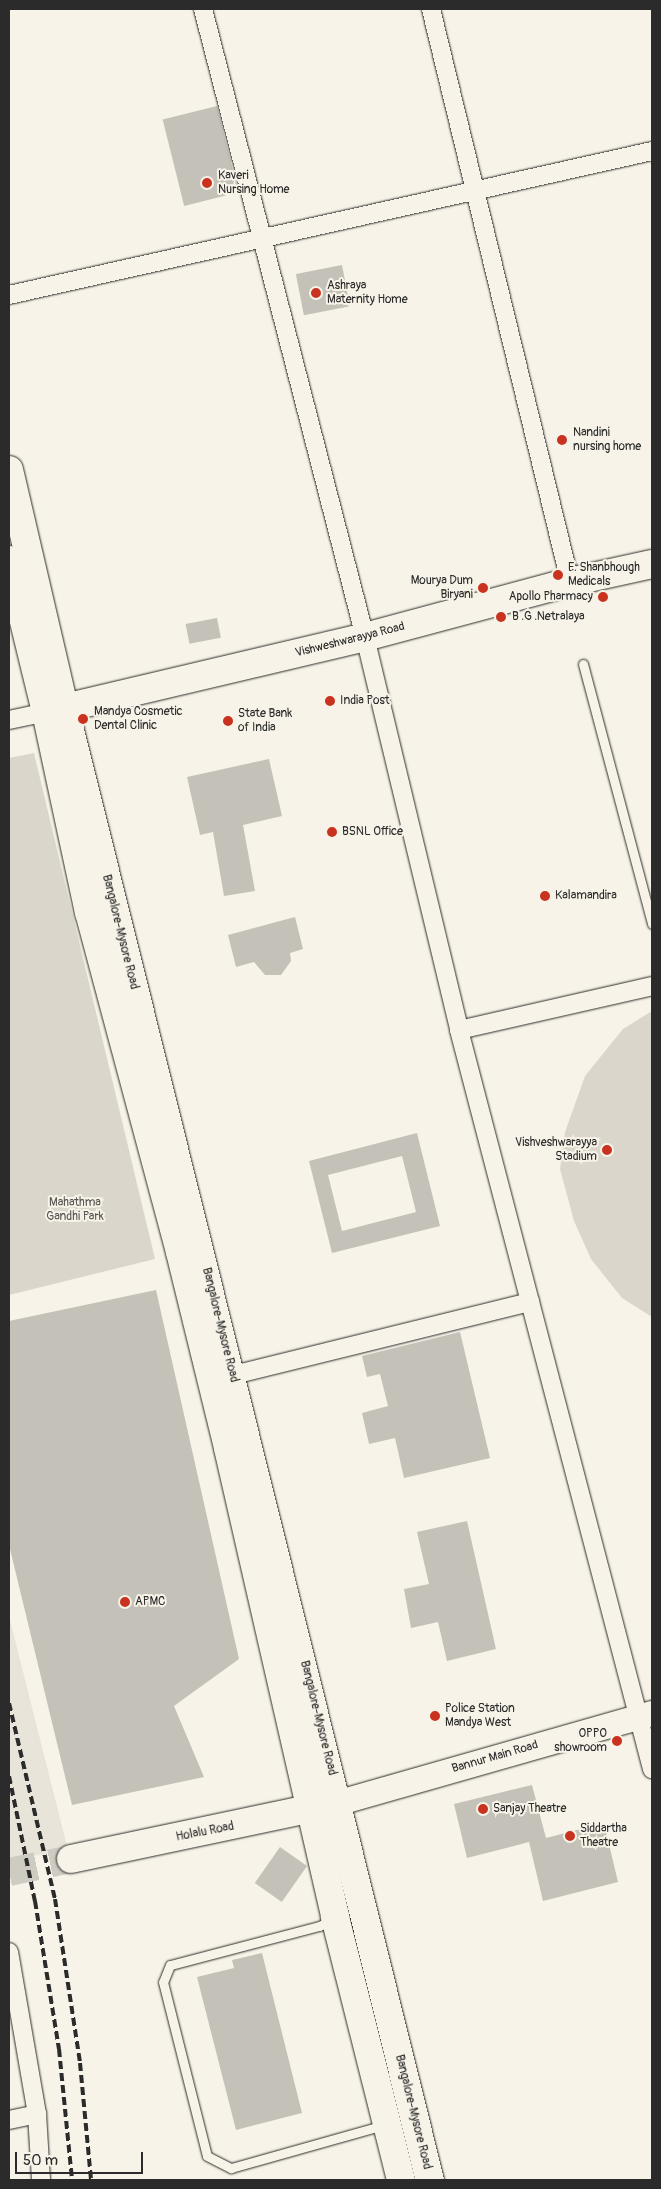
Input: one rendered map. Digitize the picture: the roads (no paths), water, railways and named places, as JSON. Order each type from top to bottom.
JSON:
[{"type":"main road","name":"Bangalore-Mysore Road","points":[[9,470],[56,711],[89,912],[180,1252],[335,1917],[400,2122],[430,2180]]},
{"type":"main road","name":"Bangalore-Mysore Road","points":[[9,560],[56,711],[233,1375],[339,1802],[400,2122],[400,2180]]},
{"type":"main road","name":"Vishweshwarayya Road","points":[[56,711],[365,637],[570,582],[652,564]]},
{"type":"main road","name":"Bannur Main Road","points":[[339,1802],[646,1715]]},
{"type":"main road","name":"Holalu Road","points":[[71,1859],[311,1810],[339,1802]]},
{"type":"street","points":[[203,9],[365,637],[459,1030],[530,1302],[646,1715],[652,1768]]},
{"type":"street","points":[[431,9],[570,582]]},
{"type":"street","points":[[9,296],[652,151]]},
{"type":"street","points":[[9,720],[56,711]]},
{"type":"street","points":[[459,1030],[652,986]]},
{"type":"street","points":[[233,1375],[530,1302]]},
{"type":"street","points":[[9,1952],[37,2114],[41,2180]]},
{"type":"street","points":[[9,2120],[37,2114]]},
{"type":"lane","points":[[583,664],[652,924]]},
{"type":"lane","points":[[335,1917],[319,1926],[170,1966],[163,1982],[207,2156],[231,2168],[400,2122]]},
{"type":"tunnel","points":[[9,1872],[71,1859]]},
{"type":"railway","points":[[9,1703],[55,1899],[80,2063],[91,2180]]},
{"type":"railway","points":[[9,1776],[35,1901],[59,2049],[72,2180]]},
{"type":"place","name":"Kaveri Nursing Home","points":[[207,183]]},
{"type":"place","name":"Ashraya Maternity Home","points":[[316,293]]},
{"type":"place","name":"Nandini nursing home","points":[[562,440]]},
{"type":"place","name":"E. Shanbhough Medicals","points":[[558,575]]},
{"type":"place","name":"Mourya Dum Biryani","points":[[483,588]]},
{"type":"place","name":"Apollo Pharmacy","points":[[603,597]]},
{"type":"place","name":"B .G .Netralaya","points":[[501,617]]},
{"type":"place","name":"India Post","points":[[330,701]]},
{"type":"place","name":"Mandya Cosmetic Dental Clinic","points":[[83,719]]},
{"type":"place","name":"State Bank of India","points":[[228,721]]},
{"type":"place","name":"BSNL Office","points":[[332,832]]},
{"type":"place","name":"Kalamandira","points":[[545,896]]},
{"type":"place","name":"Vishveshwarayya Stadium","points":[[607,1150]]},
{"type":"place","name":"APMC","points":[[125,1602]]},
{"type":"place","name":"Police Station Mandya West","points":[[435,1716]]},
{"type":"place","name":"OPPO showroom","points":[[617,1741]]},
{"type":"place","name":"Sanjay Theatre","points":[[483,1809]]},
{"type":"place","name":"Siddartha Theatre","points":[[570,1836]]},
{"type":"park label","name":"Mahathma Gandhi Park","points":[[75,1210]]}]
